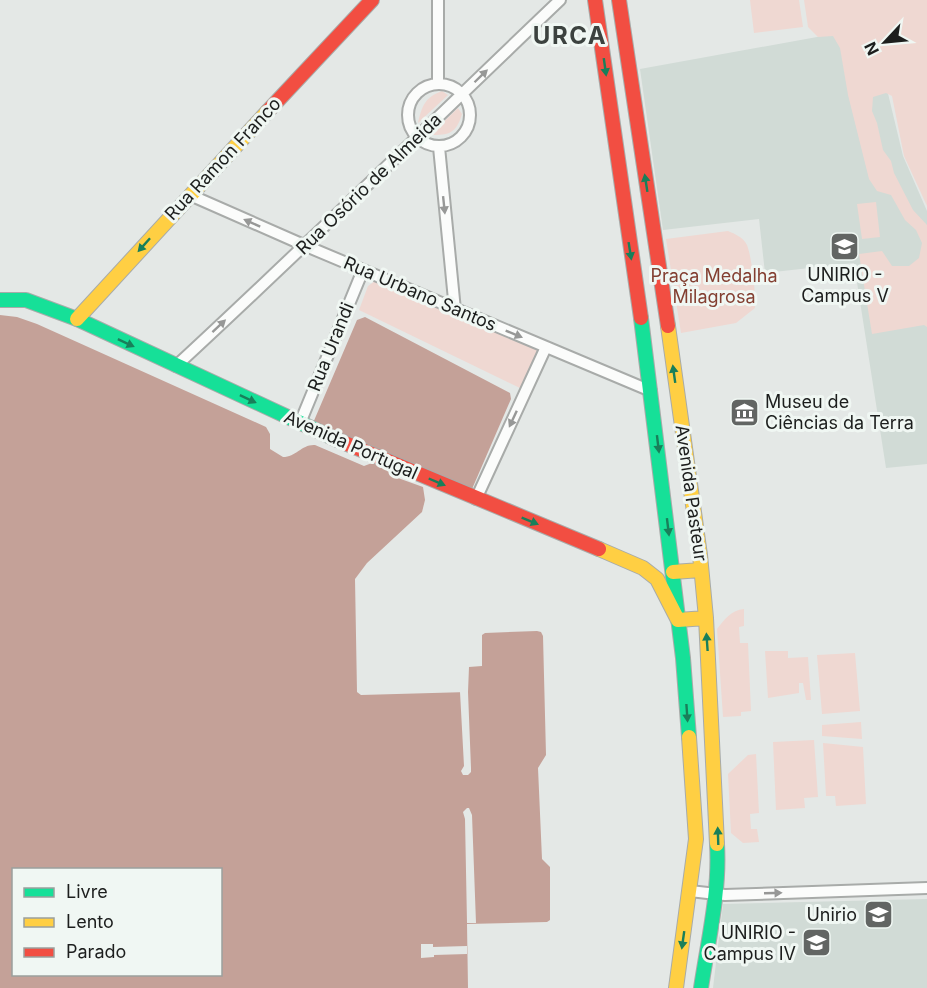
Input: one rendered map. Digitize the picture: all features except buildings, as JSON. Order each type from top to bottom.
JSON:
[{"type":"street","name":"Rua Ramon Franco","points":[[77,319],[372,0]]},
{"type":"street","points":[[438,0],[438,83]]},
{"type":"street","name":"Rua Osório de Almeida","points":[[176,366],[306,246],[560,0]]},
{"type":"street","name":"Avenida Pasteur","points":[[595,0],[651,391],[683,658],[696,839],[676,988]]},
{"type":"street","name":"Avenida Pasteur","points":[[619,0],[687,456],[706,618],[718,849],[715,895],[701,988]]},
{"type":"street","points":[[438,83],[451,86],[462,94],[468,102],[471,113],[470,123],[458,140],[439,147],[426,144],[416,137],[408,121],[410,103],[421,89],[438,83]]},
{"type":"street","points":[[609,93],[632,89]]},
{"type":"street","points":[[439,147],[455,310]]},
{"type":"street","name":"Rua Urbano Santos","points":[[190,195],[455,310],[651,391]]},
{"type":"street","name":"Rua Urandi","points":[[303,425],[363,270]]},
{"type":"street","points":[[0,289],[26,300]]},
{"type":"street","name":"Avenida Portugal","points":[[0,300],[26,300],[77,319],[303,425],[643,568],[657,579],[678,620]]},
{"type":"street","points":[[472,497],[546,347]]},
{"type":"street","points":[[673,572],[701,570]]},
{"type":"street","points":[[678,620],[706,618]]},
{"type":"street","points":[[690,891],[715,895],[927,888]]},
{"type":"shaded area","name":"UNIRIO - Campus V","points":[[872,27],[903,156],[927,211],[927,464],[886,468],[854,263],[765,273],[759,219],[663,230],[640,69]]},
{"type":"shaded area","points":[[0,315],[17,317],[37,324],[266,427],[270,434],[270,449],[283,457],[292,455],[306,446],[315,445],[364,466],[372,463],[376,457],[313,423],[357,320],[365,317],[510,393],[511,399],[472,489],[401,466],[398,478],[423,487],[425,500],[422,512],[367,563],[355,579],[357,692],[361,695],[468,692],[469,667],[482,666],[482,635],[537,631],[543,636],[546,755],[538,768],[542,859],[550,867],[550,920],[547,922],[467,924],[468,988],[0,988]]},
{"type":"shaded area","name":"UNIRIO - Campus IV","points":[[927,899],[927,988],[713,988],[723,904]]},
{"type":"green space","points":[[750,0],[799,0],[803,27],[754,33]]},
{"type":"green space","points":[[804,0],[927,0],[927,206],[904,156],[892,96],[886,93],[873,97],[872,111],[883,150],[891,161],[894,173],[913,210],[927,225],[927,327],[924,325],[872,334],[859,254],[882,251],[892,266],[909,266],[919,258],[922,243],[916,230],[905,220],[891,195],[877,191],[869,179],[848,95],[840,48],[833,36],[818,37],[808,27]]},
{"type":"green space","points":[[442,91],[448,95],[418,123],[425,103]]},
{"type":"green space","points":[[458,108],[462,114],[457,126],[451,132],[430,135]]},
{"type":"green space","points":[[876,202],[880,237],[862,239],[857,204]]},
{"type":"green space","name":"Praça Medalha Milagrosa","points":[[728,231],[741,238],[747,245],[753,276],[755,308],[736,323],[681,333],[666,239]]},
{"type":"green space","points":[[375,281],[537,348],[520,388],[359,310],[368,286]]},
{"type":"green space","points":[[744,609],[744,626],[739,627],[740,643],[748,643],[751,711],[741,712],[741,716],[723,717],[717,629],[732,613]]},
{"type":"green space","points":[[765,651],[788,651],[788,658],[808,657],[811,700],[806,700],[803,683],[799,683],[799,693],[768,698]]},
{"type":"green space","points":[[855,653],[860,711],[822,714],[817,655]]},
{"type":"green space","points":[[861,722],[862,739],[822,736],[822,725]]},
{"type":"green space","points":[[814,740],[818,797],[804,798],[805,808],[776,810],[773,742]]},
{"type":"green space","points":[[823,743],[863,747],[866,804],[836,806],[835,796],[826,796]]},
{"type":"green space","points":[[756,754],[759,813],[750,814],[751,829],[757,829],[759,842],[743,843],[731,833],[728,774],[748,755]]},
{"type":"pier","points":[[460,692],[468,692],[471,772],[468,775],[463,775],[461,771],[464,766]]},
{"type":"pier","points":[[467,808],[472,815],[476,923],[467,923],[463,812]]},
{"type":"pier","points":[[421,944],[433,944],[433,947],[467,946],[467,954],[434,955],[434,957],[421,958]]},
{"type":"traffic: fast","points":[[0,300],[26,300],[77,319],[333,438]]},
{"type":"traffic: fast","points":[[641,318],[683,658],[689,737]]},
{"type":"traffic: fast","points":[[701,988],[715,898],[717,844]]},
{"type":"traffic: slow","points":[[77,319],[268,111]]},
{"type":"traffic: slow","points":[[668,326],[700,555],[706,618],[717,844]]},
{"type":"traffic: slow","points":[[599,549],[643,568],[657,579],[678,620],[706,618]]},
{"type":"traffic: slow","points":[[673,572],[701,570]]},
{"type":"traffic: slow","points":[[676,988],[696,839],[689,737]]},
{"type":"traffic: jam","points":[[268,111],[372,0]]},
{"type":"traffic: jam","points":[[595,0],[641,318]]},
{"type":"traffic: jam","points":[[619,0],[668,326]]},
{"type":"traffic: jam","points":[[333,438],[599,549]]},
{"type":"place","name":"UNIRIO - Campus V","points":[[845,246]]},
{"type":"place","name":"Museu de Ciências da Terra","points":[[744,412]]},
{"type":"place","name":"Unirio","points":[[878,915]]},
{"type":"place","name":"UNIRIO - Campus IV","points":[[817,943]]},
{"type":"district","name":"URCA","points":[[570,36]]}]
